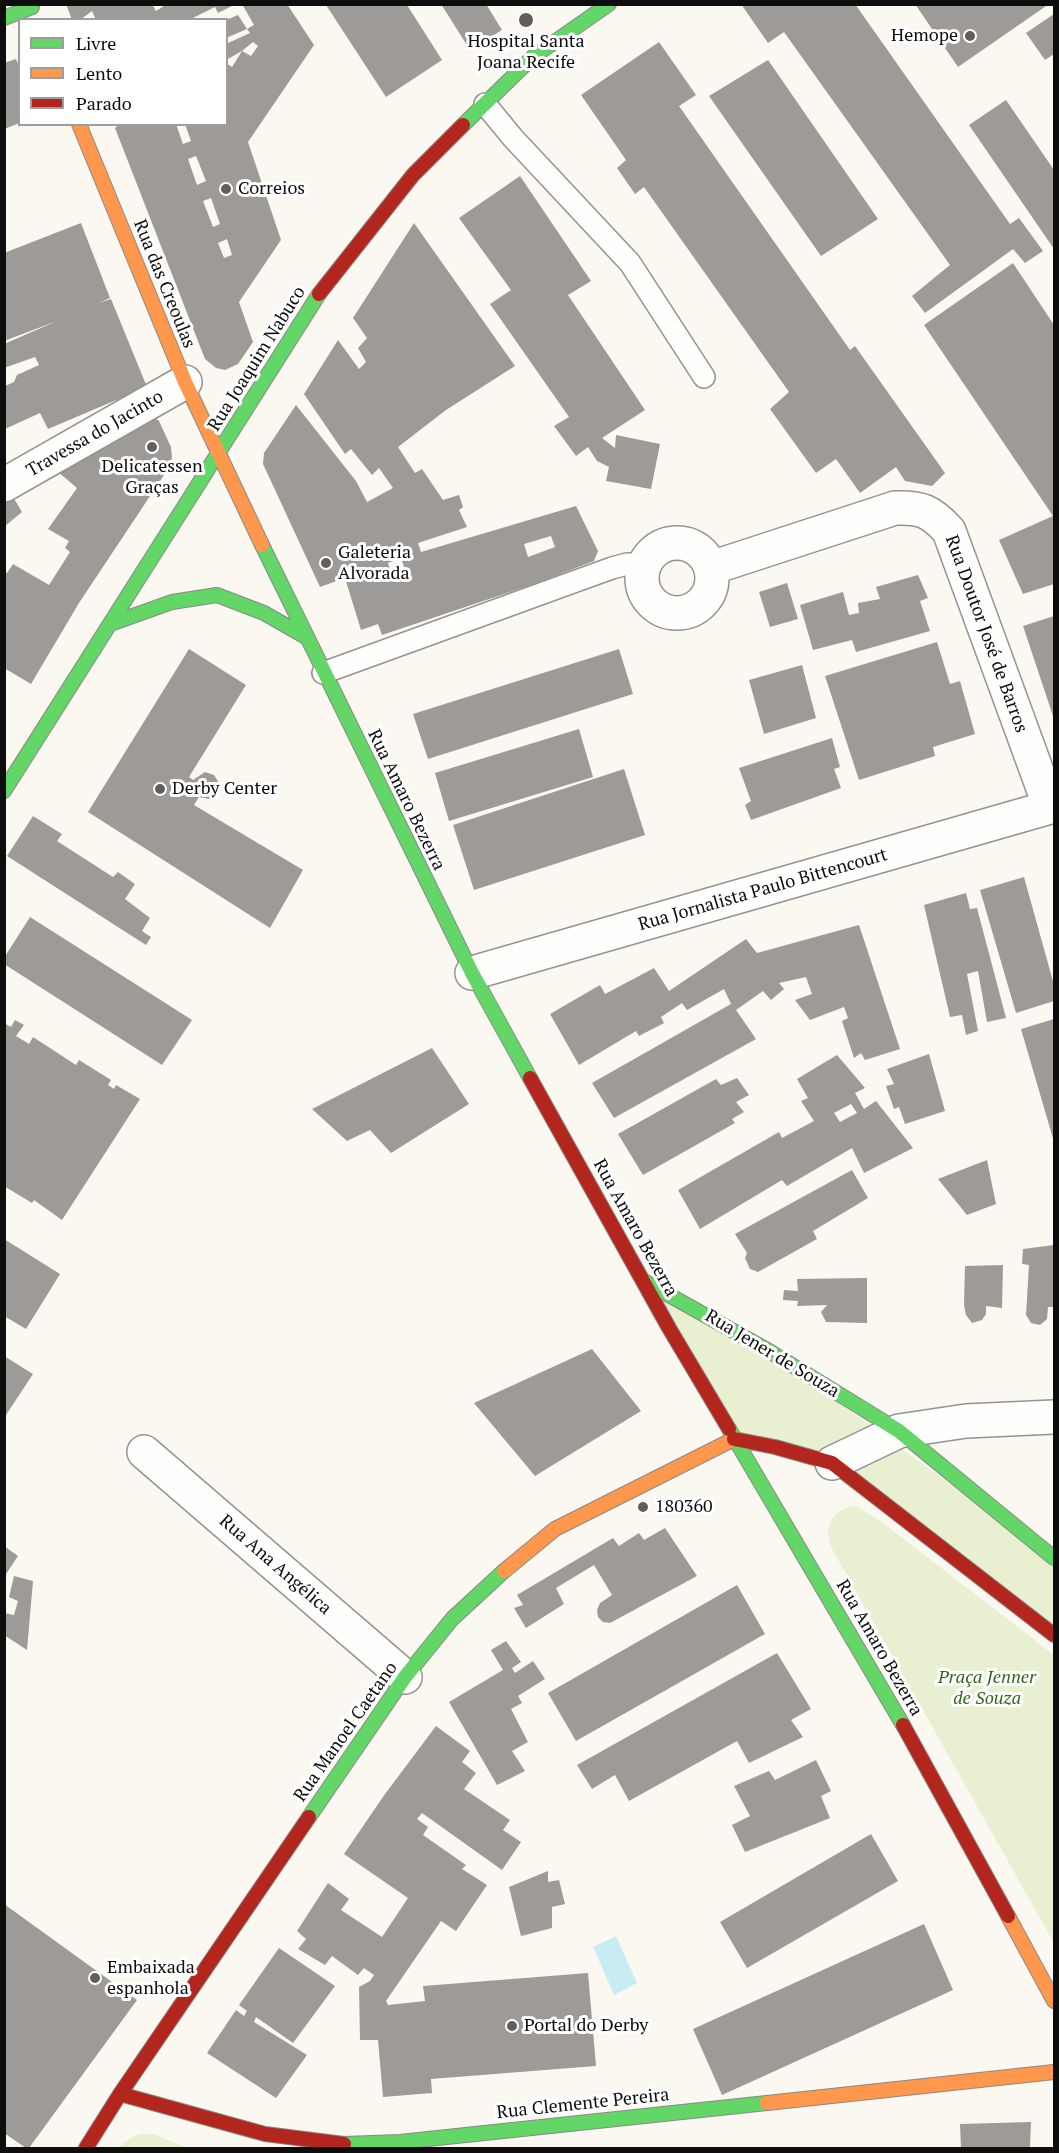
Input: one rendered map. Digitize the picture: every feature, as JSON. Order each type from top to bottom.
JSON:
[{"type":"street","name":"Rua Joaquim Nabuco","points":[[4,791],[320,292],[412,175],[533,57],[609,4]]},
{"type":"street","points":[[4,18],[33,10]]},
{"type":"street","name":"Rua das Creoulas","points":[[80,126],[184,382],[218,455]]},
{"type":"street","name":"Travessa do Jacinto","points":[[4,485],[184,382]]},
{"type":"street","name":"Rua Amaro Bezerra","points":[[218,455],[472,974],[734,1439],[923,1758],[1054,2001]]},
{"type":"street","name":"Rua Doutor José de Barros","points":[[711,568],[895,508],[915,507],[937,518],[949,531],[1052,807]]},
{"type":"street","points":[[678,542],[697,548],[711,568],[708,594],[700,604],[689,610],[678,613],[658,608],[643,590],[641,577],[644,565],[655,550],[666,544],[678,542]]},
{"type":"street","points":[[112,623],[172,602],[217,595],[264,613],[306,637]]},
{"type":"street","name":"Rua Jornalista Paulo Bittencourt","points":[[472,974],[1052,807]]},
{"type":"street","name":"Rua Jener de Souza","points":[[644,1281],[769,1351],[899,1431],[1054,1558]]},
{"type":"street","points":[[832,1463],[899,1431],[966,1421],[1054,1418]]},
{"type":"street","points":[[734,1439],[775,1447],[832,1463],[1054,1635]]},
{"type":"street","name":"Rua Manoel Caetano","points":[[86,2148],[120,2094],[405,1677],[452,1619],[555,1529],[734,1439]]},
{"type":"street","name":"Rua Ana Angélica","points":[[144,1452],[405,1677]]},
{"type":"street","name":"Rua Clemente Pereira","points":[[120,2094],[265,2134],[341,2144],[400,2145],[1054,2072]]},
{"type":"lane","points":[[485,104],[513,138],[630,263],[704,377]]},
{"type":"lane","points":[[323,673],[612,568],[627,564],[644,565]]},
{"type":"green space","points":[[645,1281],[707,1308],[1054,1559],[1054,1633],[829,1458],[739,1438]]},
{"type":"green space","name":"Praça Jenner de Souza","points":[[856,1506],[879,1520],[1054,1655],[1054,1943],[831,1547],[828,1532],[832,1519],[841,1510]]},
{"type":"green space","points":[[154,2134],[187,2148],[118,2148],[133,2136]]},
{"type":"water","points":[[616,1936],[637,1983],[614,1995],[593,1947]]},
{"type":"building","points":[[66,4],[152,4],[156,11],[167,4],[236,4],[218,13],[215,7],[193,18],[95,18],[92,11],[83,18],[71,18]]},
{"type":"building","points":[[242,4],[287,4],[314,45],[248,142],[281,240],[239,302],[253,342],[238,364],[225,370],[216,368],[205,359],[115,128],[118,126],[177,126],[183,144],[191,141],[186,126],[228,126],[228,64],[232,67],[242,51],[228,59],[228,43],[250,33],[247,29],[254,25]],"holes":[[[253,42],[258,46],[251,56],[242,51]],[[196,156],[206,181],[197,185],[188,159]],[[211,198],[220,224],[213,227],[203,201]],[[227,239],[232,255],[224,258],[218,243]]]},
{"type":"building","points":[[441,4],[486,4],[502,30],[470,50]]},
{"type":"building","points":[[741,4],[855,4],[1010,224],[1019,218],[1043,251],[1025,263],[1013,249],[925,313],[912,296],[950,265],[784,32],[768,43]]},
{"type":"building","name":"Hemope","points":[[915,4],[1049,4],[958,67]]},
{"type":"building","points":[[326,5],[407,5],[442,60],[386,97]]},
{"type":"building","points":[[1054,14],[1054,54],[1045,60],[1026,33]]},
{"type":"building","points":[[238,15],[247,29],[228,37],[228,19]]},
{"type":"building","points":[[659,42],[696,95],[679,106],[850,350],[855,346],[945,473],[932,486],[905,481],[896,467],[860,493],[836,459],[816,473],[770,409],[789,392],[644,187],[635,194],[617,168],[626,160],[581,95]]},
{"type":"building","points":[[16,59],[18,64],[18,124],[4,129],[4,63]]},
{"type":"building","points":[[768,60],[878,219],[821,256],[709,96]]},
{"type":"building","points":[[1006,100],[1054,170],[1054,249],[969,125]]},
{"type":"building","points":[[520,176],[591,281],[568,295],[645,410],[602,438],[615,448],[616,435],[660,444],[651,489],[606,481],[609,467],[597,461],[588,447],[576,456],[554,426],[569,417],[490,304],[511,290],[459,218]]},
{"type":"building","points":[[81,223],[110,298],[99,303],[111,299],[147,387],[48,429],[40,413],[5,429],[5,386],[14,382],[17,375],[39,365],[35,357],[4,368],[4,344],[57,321],[4,341],[4,253]]},
{"type":"building","points":[[414,223],[515,366],[446,410],[398,447],[415,473],[422,469],[443,500],[459,495],[463,507],[459,510],[467,527],[418,543],[421,552],[576,506],[598,551],[594,561],[537,583],[382,635],[378,624],[361,630],[345,578],[320,587],[263,464],[264,453],[296,405],[356,481],[367,502],[393,488],[379,468],[372,475],[351,449],[345,454],[304,394],[338,340],[359,369],[366,362],[358,348],[367,338],[353,318]],"holes":[[[551,536],[555,547],[528,557],[524,544]],[[401,558],[407,575],[393,579],[388,563]]]},
{"type":"building","points":[[1013,263],[1054,325],[1054,584],[1023,594],[999,540],[1053,516],[924,325]]},
{"type":"building","points":[[151,415],[159,421],[171,447],[172,458],[168,469],[79,603],[31,684],[4,668],[4,572],[7,573],[13,564],[49,585],[70,552],[65,548],[69,541],[48,529],[77,488],[57,471]]},
{"type":"building","points":[[13,497],[22,512],[4,527],[4,502]]},
{"type":"building","points":[[918,575],[928,598],[920,601],[930,631],[856,652],[852,640],[813,650],[800,605],[843,592],[849,615],[859,613],[858,603],[880,599],[876,587]]},
{"type":"building","points":[[787,583],[798,619],[770,627],[759,592]]},
{"type":"building","points":[[1054,616],[1054,719],[1023,626]]},
{"type":"building","points":[[937,642],[950,684],[960,681],[975,734],[933,747],[935,756],[859,780],[825,676]]},
{"type":"building","name":"Derby Center","points":[[189,649],[246,685],[189,777],[193,780],[205,772],[214,775],[219,783],[217,794],[209,799],[199,797],[194,805],[303,870],[270,928],[88,812]]},
{"type":"building","points":[[619,649],[633,694],[428,759],[413,714]]},
{"type":"building","points":[[802,665],[816,718],[764,734],[749,680]]},
{"type":"building","points":[[579,729],[593,777],[449,821],[435,773]]},
{"type":"building","points":[[832,738],[840,767],[834,769],[841,788],[751,820],[745,805],[751,801],[739,768]]},
{"type":"building","points":[[624,769],[645,835],[474,890],[453,825]]},
{"type":"building","points":[[33,816],[62,834],[57,841],[113,877],[118,872],[135,884],[125,899],[150,918],[142,931],[151,937],[146,945],[7,856]]},
{"type":"building","points":[[1024,877],[1054,985],[1054,1001],[1016,1013],[980,890]]},
{"type":"building","points":[[966,893],[970,909],[977,908],[1006,1018],[987,1022],[978,971],[967,974],[978,1031],[966,1035],[962,1015],[950,1017],[924,905]]},
{"type":"building","points":[[30,917],[192,1020],[162,1065],[4,964],[4,958]]},
{"type":"building","points":[[859,925],[900,1049],[865,1060],[861,1053],[854,1058],[842,1021],[848,1018],[844,1007],[810,1020],[795,1000],[812,994],[806,977],[779,983],[784,989],[771,1000],[763,991],[736,1010],[756,1039],[614,1118],[592,1083],[731,1004],[724,989],[687,1010],[682,1003],[661,1017],[664,1023],[639,1036],[636,1031],[579,1065],[550,1014],[600,985],[605,994],[654,968],[669,991],[746,939],[757,953]]},
{"type":"building","points":[[1054,1019],[1054,1142],[1021,1029]]},
{"type":"building","points":[[15,1020],[24,1025],[16,1036],[29,1044],[33,1037],[76,1065],[79,1060],[111,1080],[108,1085],[114,1089],[116,1085],[140,1099],[62,1220],[34,1200],[32,1203],[4,1186],[4,1023],[11,1027]]},
{"type":"building","points":[[432,1048],[469,1104],[391,1153],[370,1130],[347,1141],[312,1109]]},
{"type":"building","points":[[929,1054],[945,1111],[905,1124],[899,1107],[894,1109],[886,1086],[894,1084],[887,1069]]},
{"type":"building","points":[[837,1055],[865,1088],[855,1093],[864,1109],[876,1101],[913,1148],[864,1173],[852,1148],[787,1186],[782,1180],[700,1229],[678,1190],[779,1132],[782,1138],[814,1121],[801,1101],[808,1098],[797,1079]],"holes":[[[851,1104],[857,1113],[840,1122],[834,1113]]]},
{"type":"building","points":[[737,1078],[749,1095],[736,1102],[744,1112],[732,1119],[735,1123],[643,1175],[618,1134],[716,1079],[721,1085]]},
{"type":"building","points":[[987,1160],[996,1204],[967,1215],[938,1179]]},
{"type":"building","points":[[852,1170],[868,1198],[813,1231],[817,1239],[758,1272],[750,1269],[745,1258],[747,1253],[735,1234]]},
{"type":"building","points":[[4,1239],[60,1274],[26,1329],[4,1316]]},
{"type":"building","points":[[1054,1245],[1054,1307],[1048,1307],[1047,1319],[1040,1325],[1031,1323],[1026,1315],[1029,1265],[1022,1264],[1023,1249]]},
{"type":"building","points":[[1003,1265],[1002,1308],[986,1306],[986,1314],[982,1320],[972,1323],[966,1315],[964,1305],[965,1266]]},
{"type":"building","points":[[867,1278],[867,1323],[826,1322],[821,1312],[827,1305],[797,1306],[798,1301],[783,1300],[784,1290],[798,1291],[797,1279]]},
{"type":"building","points":[[592,1349],[641,1411],[535,1476],[474,1403]]},
{"type":"building","points":[[4,1356],[33,1374],[4,1418]]},
{"type":"building","points":[[665,1528],[697,1576],[610,1623],[603,1622],[598,1617],[597,1610],[600,1603],[612,1595],[594,1565],[556,1588],[564,1604],[526,1628],[514,1608],[523,1605],[517,1595],[613,1538],[619,1546],[639,1533],[644,1540]]},
{"type":"building","points":[[4,1546],[18,1556],[4,1577]]},
{"type":"building","points":[[14,1576],[33,1581],[27,1650],[4,1635],[4,1613],[14,1615],[18,1601],[9,1597]]},
{"type":"building","points":[[737,1585],[765,1634],[576,1741],[548,1693]]},
{"type":"building","points":[[506,1641],[521,1662],[512,1668],[515,1673],[533,1661],[545,1679],[518,1696],[522,1703],[511,1709],[528,1742],[512,1751],[525,1771],[497,1785],[449,1702],[503,1670],[491,1650]]},
{"type":"building","points":[[777,1653],[811,1709],[791,1720],[803,1737],[749,1763],[737,1741],[629,1801],[615,1775],[592,1789],[577,1765]]},
{"type":"building","points":[[436,1726],[470,1751],[462,1762],[476,1773],[464,1789],[510,1820],[503,1830],[521,1842],[502,1870],[422,1813],[417,1819],[428,1827],[423,1835],[466,1865],[462,1869],[487,1885],[456,1931],[441,1921],[386,2001],[388,2005],[425,2001],[423,1986],[588,1973],[596,2066],[431,2079],[432,2093],[383,2097],[378,2040],[360,2040],[359,1987],[370,1981],[374,1975],[364,1968],[358,1975],[332,1956],[325,1965],[298,1949],[306,1939],[297,1931],[328,1883],[349,1899],[341,1910],[382,1937],[408,1898],[344,1854]]},
{"type":"building","points":[[816,1760],[831,1791],[821,1796],[830,1818],[745,1852],[732,1825],[750,1816],[734,1786],[769,1771],[775,1780]]},
{"type":"building","points":[[871,1834],[898,1881],[747,1968],[720,1922]]},
{"type":"building","points":[[548,1871],[548,1882],[559,1880],[565,1904],[552,1907],[552,1928],[521,1936],[509,1887]]},
{"type":"building","points":[[4,1904],[137,2000],[29,2148],[4,2133]]},
{"type":"building","points":[[924,1924],[953,1990],[722,2095],[693,2029]]},
{"type":"building","points":[[279,1948],[335,1986],[293,2043],[256,2017],[254,2022],[307,2055],[276,2098],[207,2053],[236,2010],[244,2016],[247,2011],[239,2005]]},
{"type":"building","points":[[1031,2122],[1030,2148],[961,2148],[960,2124]]},
{"type":"traffic: fast","points":[[463,125],[533,57],[609,4]]},
{"type":"traffic: fast","points":[[4,18],[32,7]]},
{"type":"traffic: fast","points":[[4,791],[319,294]]},
{"type":"traffic: fast","points":[[262,545],[472,973],[530,1078]]},
{"type":"traffic: fast","points":[[113,623],[172,602],[217,595],[264,613],[306,637]]},
{"type":"traffic: fast","points":[[644,1281],[769,1351],[899,1431],[1054,1558]]},
{"type":"traffic: fast","points":[[729,1429],[903,1725]]},
{"type":"traffic: fast","points":[[309,1817],[405,1677],[452,1619],[504,1571]]},
{"type":"traffic: fast","points":[[344,2144],[400,2142],[767,2103]]},
{"type":"traffic: slow","points":[[80,126],[185,382],[262,545]]},
{"type":"traffic: slow","points":[[504,1571],[555,1529],[734,1439]]},
{"type":"traffic: slow","points":[[1008,1916],[1054,2001]]},
{"type":"traffic: slow","points":[[767,2103],[1054,2072]]},
{"type":"traffic: jam","points":[[319,294],[413,175],[463,125]]},
{"type":"traffic: jam","points":[[530,1078],[669,1328],[729,1429]]},
{"type":"traffic: jam","points":[[734,1439],[775,1447],[832,1463],[1054,1635]]},
{"type":"traffic: jam","points":[[903,1725],[1008,1916]]},
{"type":"traffic: jam","points":[[86,2148],[120,2094],[309,1817]]},
{"type":"traffic: jam","points":[[120,2094],[265,2134],[344,2144]]},
{"type":"place","name":"Hospital Santa Joana Recife","points":[[526,20]]},
{"type":"place","name":"Hemope","points":[[970,36]]},
{"type":"place","name":"Correios","points":[[226,189]]},
{"type":"place","name":"Delicatessen Graças","points":[[152,447]]},
{"type":"place","name":"Galeteria Alvorada","points":[[326,563]]},
{"type":"place","name":"Derby Center","points":[[160,789]]},
{"type":"place","name":"180360","points":[[643,1507]]},
{"type":"place","name":"Embaixada espanhola","points":[[95,1978]]},
{"type":"place","name":"Portal do Derby","points":[[512,2026]]}]
